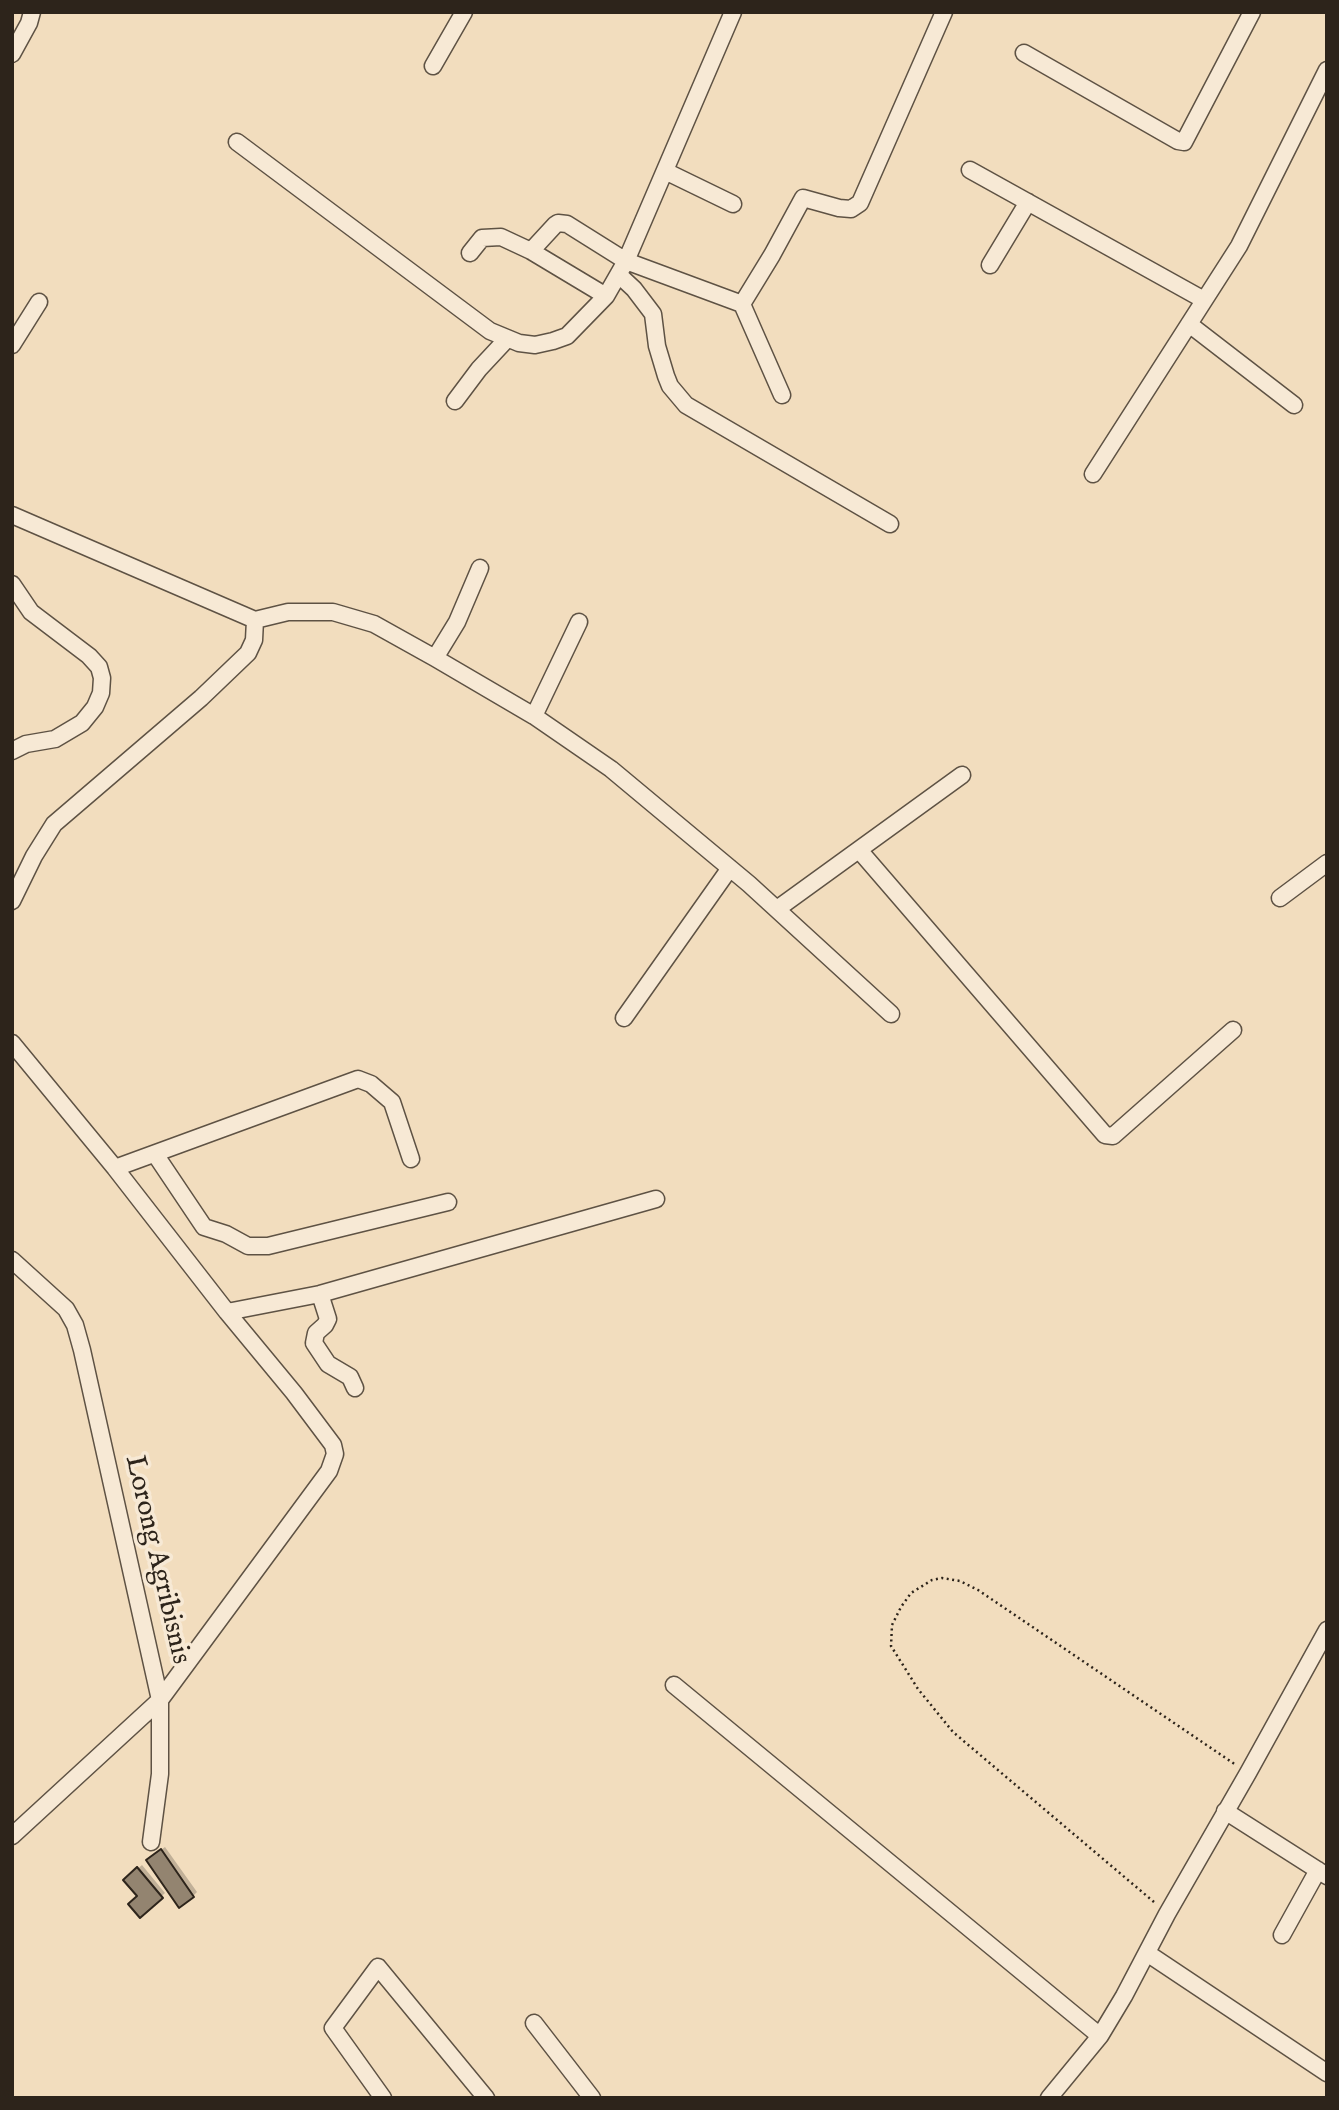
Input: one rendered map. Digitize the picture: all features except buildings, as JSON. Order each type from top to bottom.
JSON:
[{"type":"street","points":[[12,54],[32,12]]},
{"type":"street","points":[[237,142],[489,331],[519,343],[535,345],[567,336],[606,296],[623,268],[733,12]]},
{"type":"street","points":[[742,304],[803,198],[839,208],[851,209],[860,203],[944,12]]},
{"type":"street","points":[[1024,53],[1184,142],[1252,12]]},
{"type":"street","points":[[433,66],[457,14]]},
{"type":"street","points":[[1093,474],[1239,246],[1327,70]]},
{"type":"street","points":[[970,170],[1204,300]]},
{"type":"street","points":[[665,171],[733,204]]},
{"type":"street","points":[[990,265],[1028,202]]},
{"type":"street","points":[[531,251],[555,225],[567,224],[623,268],[742,304],[782,395]]},
{"type":"street","points":[[470,253],[482,238],[501,237],[531,251],[606,296]]},
{"type":"street","points":[[623,268],[634,289],[653,314],[657,346],[666,376],[670,386],[686,405],[890,524]]},
{"type":"street","points":[[15,336],[39,302]]},
{"type":"street","points":[[1189,324],[1294,405]]},
{"type":"street","points":[[455,401],[479,369],[507,339]]},
{"type":"street","points":[[12,515],[255,620],[288,612],[332,612],[374,624],[435,658],[534,716],[611,769],[777,909],[891,1014]]},
{"type":"street","points":[[435,658],[457,622],[480,568]]},
{"type":"street","points":[[12,584],[31,612],[89,656],[99,667],[102,678],[102,693],[82,723],[55,739],[26,744],[12,751]]},
{"type":"street","points":[[12,901],[34,856],[54,824],[201,698],[248,653],[254,640],[255,620]]},
{"type":"street","points":[[534,716],[579,622]]},
{"type":"street","points":[[777,909],[962,775]]},
{"type":"street","points":[[859,850],[1105,1135],[1113,1136],[1233,1030]]},
{"type":"street","points":[[1280,898],[1327,863]]},
{"type":"street","points":[[624,1018],[730,868]]},
{"type":"street","points":[[12,1043],[294,1393],[332,1445],[335,1454],[328,1471],[160,1700],[160,1774],[151,1842]]},
{"type":"street","points":[[115,1168],[358,1079],[371,1084],[392,1102],[411,1159]]},
{"type":"street","points":[[155,1154],[204,1227],[226,1234],[248,1246],[268,1246],[448,1202]]},
{"type":"street","points":[[228,1312],[320,1294],[656,1199]]},
{"type":"street","name":"Lorong Agribisnis","points":[[12,1259],[66,1309],[75,1325],[160,1700],[12,1836]]},
{"type":"street","points":[[320,1294],[328,1319],[316,1333],[314,1343],[328,1364],[346,1373],[355,1388]]},
{"type":"street","points":[[1049,2098],[1100,2036],[1124,1996],[1167,1914],[1327,1630]]},
{"type":"street","points":[[674,1685],[1100,2036]]},
{"type":"street","points":[[1225,1811],[1322,1873],[1282,1935]]},
{"type":"street","points":[[1147,1953],[1327,2073]]},
{"type":"street","points":[[383,2098],[333,2029],[378,1967],[486,2098]]},
{"type":"street","points":[[534,2023],[592,2098]]},
{"type":"path","points":[[1167,1914],[953,1731],[918,1689],[891,1646],[892,1625],[901,1607],[911,1593],[932,1580],[942,1578],[960,1581],[978,1590],[1248,1773]]}]
